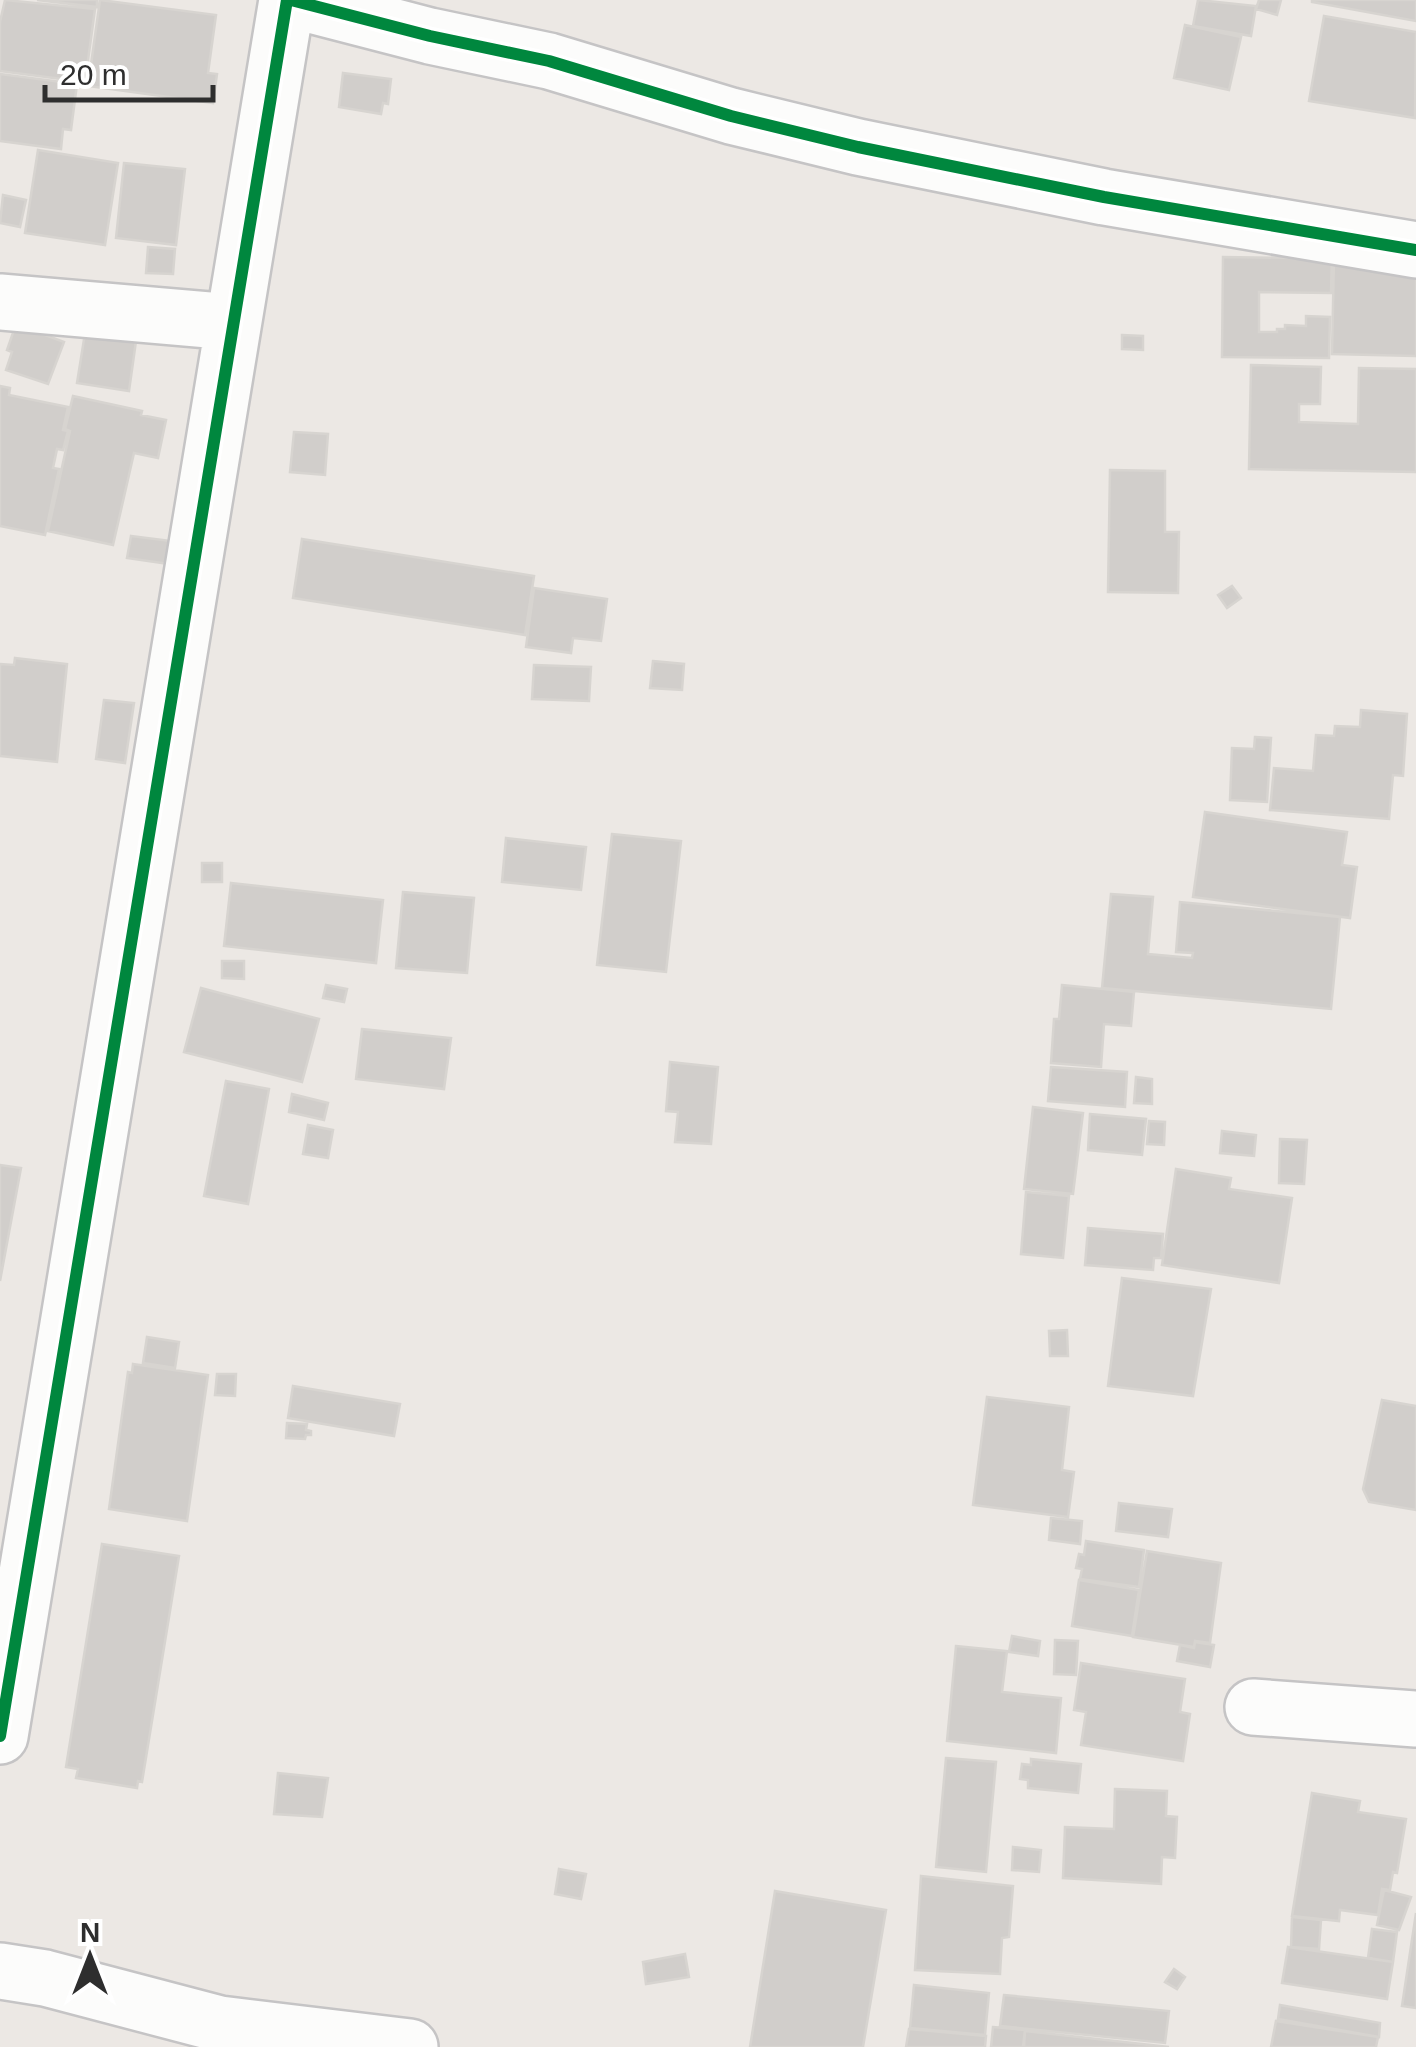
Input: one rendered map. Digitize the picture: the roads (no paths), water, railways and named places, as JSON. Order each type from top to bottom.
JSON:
[{"type":"street","points":[[0,1736],[232,322],[289,0],[549,61],[731,116],[858,147],[1104,197],[1416,250]]},
{"type":"street","points":[[0,302],[232,322]]},
{"type":"street","points":[[1252,1707],[1416,1719]]},
{"type":"street","points":[[0,1971],[45,1978],[220,2024],[410,2047]]}]
